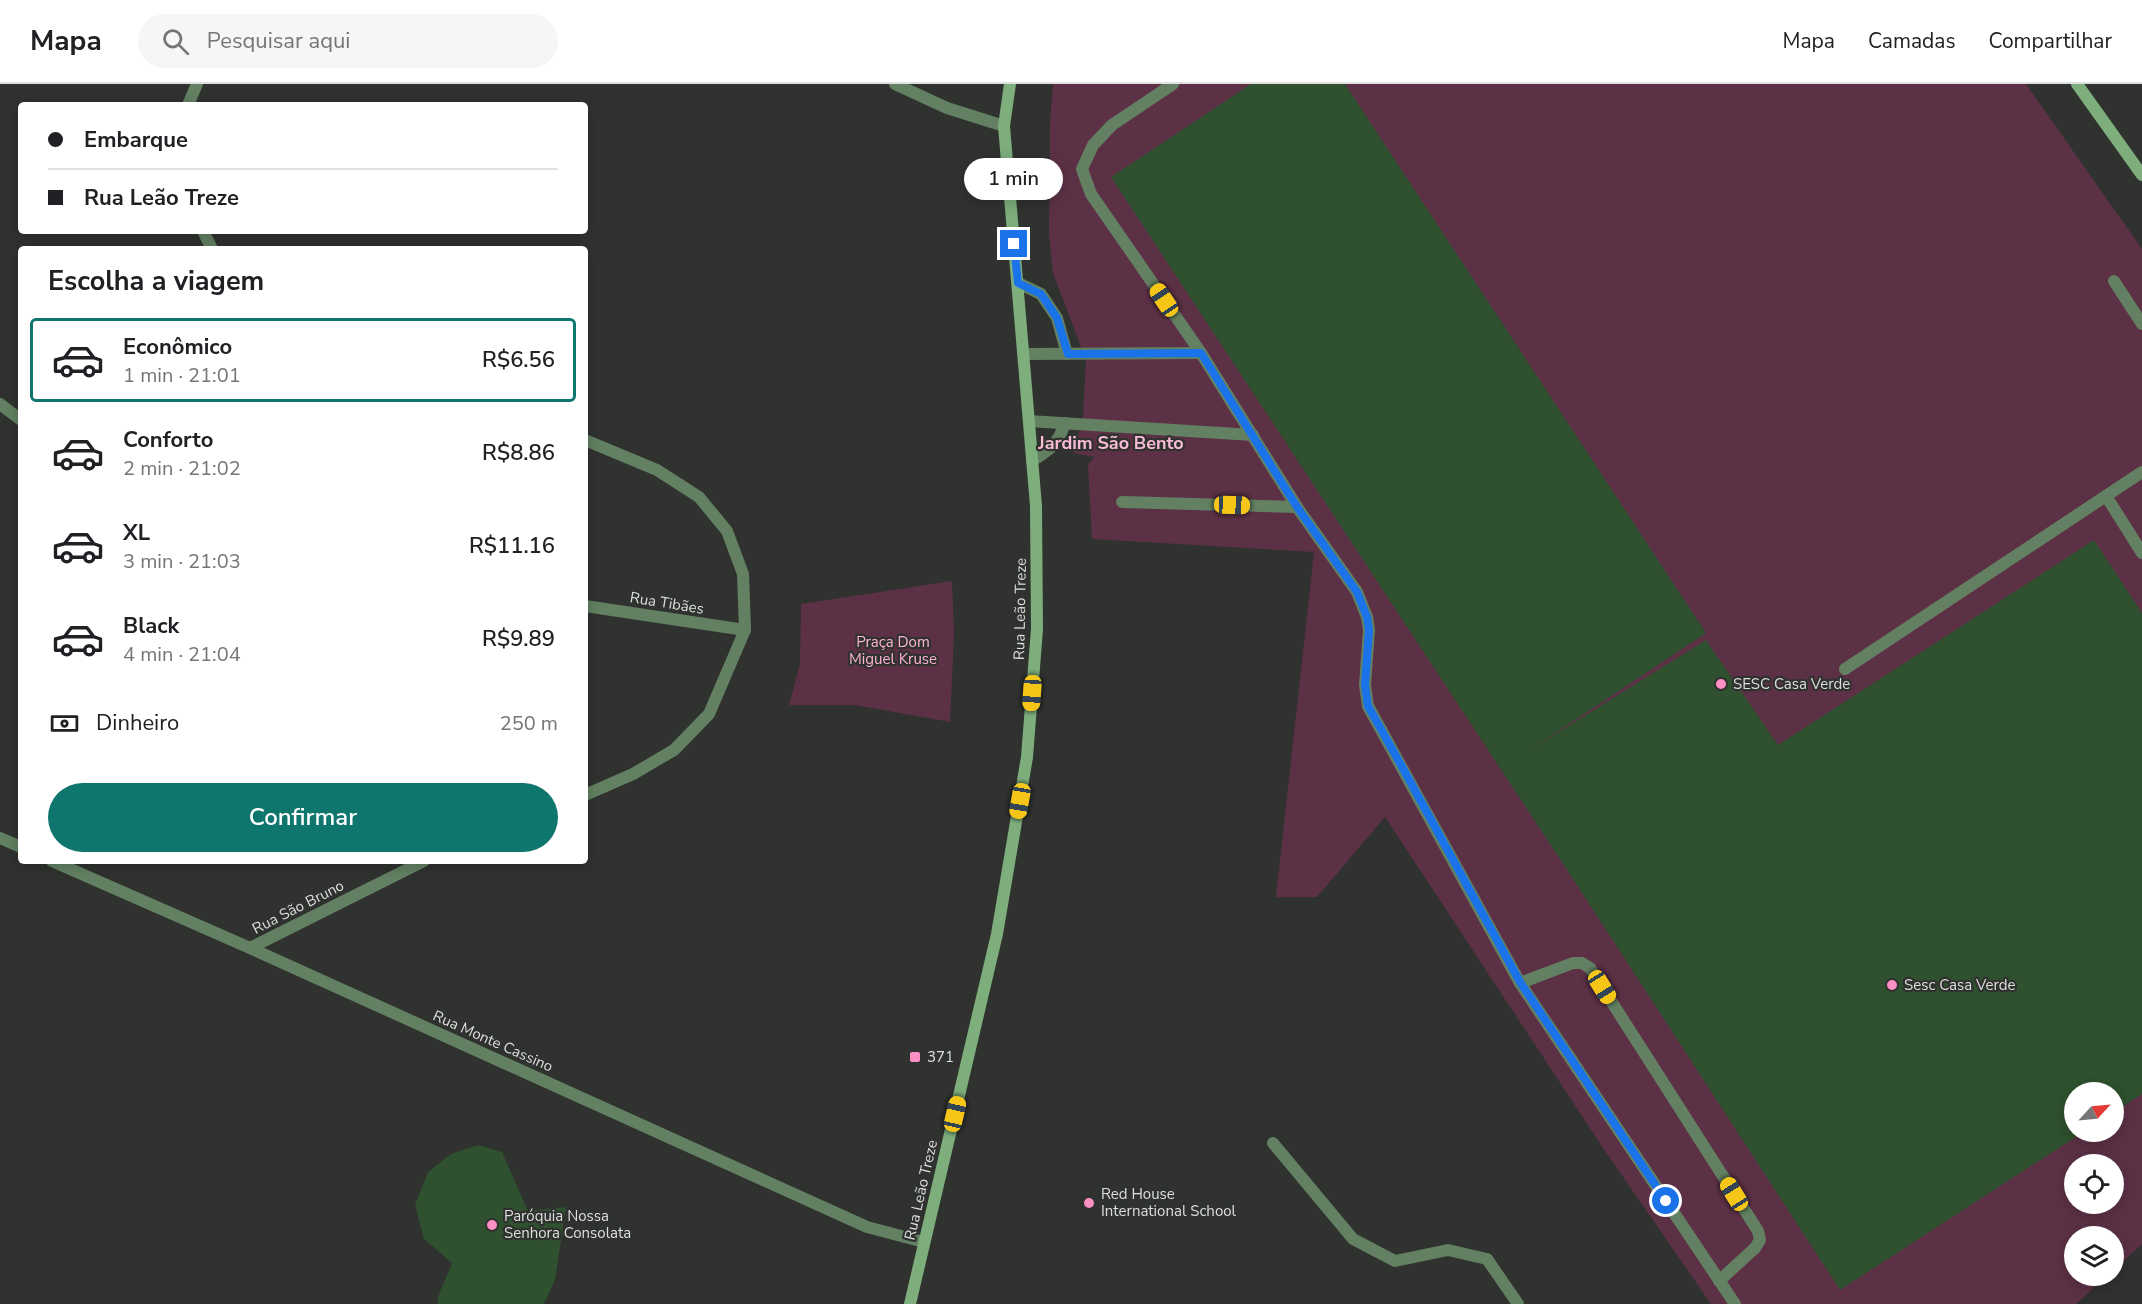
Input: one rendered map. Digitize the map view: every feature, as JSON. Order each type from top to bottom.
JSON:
[{"type":"main road","name":"Rua Leão Treze","points":[[910,1304],[997,934],[1027,757],[1037,629],[1036,506],[1004,126],[1010,84]]},
{"type":"main road","points":[[2077,84],[2142,175]]},
{"type":"street","points":[[189,102],[197,84]]},
{"type":"street","points":[[895,84],[947,108],[1004,126]]},
{"type":"street","points":[[1173,84],[1112,125],[1093,145],[1082,169],[1091,194],[1201,353],[1297,507],[1357,592],[1367,617],[1369,630],[1365,685],[1368,706],[1520,982],[1735,1304]]},
{"type":"street","points":[[2114,281],[2142,324]]},
{"type":"street","points":[[1018,283],[1041,294],[1057,318],[1068,354]]},
{"type":"street","points":[[1023,354],[1201,353]]},
{"type":"street","points":[[0,404],[18,418]]},
{"type":"street","points":[[1029,421],[1253,435]]},
{"type":"street","points":[[1032,461],[1060,438],[1065,423]]},
{"type":"street","points":[[588,441],[657,470],[699,497],[728,531],[744,574],[745,630],[709,714],[674,750],[633,774],[588,794]]},
{"type":"street","points":[[1845,669],[2142,472]]},
{"type":"street","points":[[2106,496],[2142,553]]},
{"type":"street","points":[[1122,502],[1297,507]]},
{"type":"street","name":"Rua Tibães","points":[[588,606],[745,630]]},
{"type":"street","points":[[0,838],[18,846]]},
{"type":"street","name":"Rua Monte Cassino","points":[[59,864],[867,1227],[924,1242]]},
{"type":"street","name":"Rua São Bruno","points":[[250,948],[418,864]]},
{"type":"street","points":[[1520,982],[1573,963],[1581,963],[1590,968],[1758,1231],[1760,1240],[1755,1248],[1719,1281]]},
{"type":"street","points":[[1273,1143],[1353,1239],[1395,1261],[1448,1250],[1487,1259],[1518,1304]]},
{"type":"green space","name":"SESC Casa Verde","points":[[1053,84],[2026,84],[2142,249],[2142,1244],[2124,1261],[2124,1226],[2064,1226],[2064,1286],[2096,1286],[2076,1304],[1711,1304],[1603,1148],[1385,817],[1317,897],[1276,897],[1314,552],[1092,539],[1088,464],[1095,457],[1073,453],[1083,416],[1086,360],[1053,273],[1049,234],[1050,122]]},
{"type":"green space","name":"Praça Dom Miguel Kruse","points":[[952,581],[954,635],[950,722],[855,705],[789,705],[800,664],[801,604]]},
{"type":"building","points":[[1251,84],[1345,84],[1706,633],[1530,750],[1706,640],[1778,745],[2094,540],[2142,613],[2142,1094],[2124,1106],[2124,1082],[2064,1082],[2064,1142],[2068,1142],[1840,1290],[1573,879],[1111,177]]},
{"type":"building","name":"Paróquia Nossa Senhora Consolata","points":[[478,1145],[502,1152],[528,1211],[566,1207],[555,1280],[544,1304],[438,1304],[438,1297],[452,1263],[424,1239],[415,1205],[428,1172],[451,1154]]},
{"type":"place","name":"SESC Casa Verde","points":[[1721,684]]},
{"type":"place","name":"Sesc Casa Verde","points":[[1892,985]]},
{"type":"place","name":"371","points":[[915,1057]]},
{"type":"place","name":"Red House International School","points":[[1089,1203]]},
{"type":"place","name":"Paróquia Nossa Senhora Consolata","points":[[492,1225]]},
{"type":"district","name":"Jardim São Bento","points":[[1111,443]]},
{"type":"route","points":[[1014,244],[1018,283],[1041,294],[1057,318],[1068,354],[1201,353],[1297,507],[1357,592],[1367,617],[1369,630],[1365,685],[1368,706],[1520,982],[1666,1201]]}]
